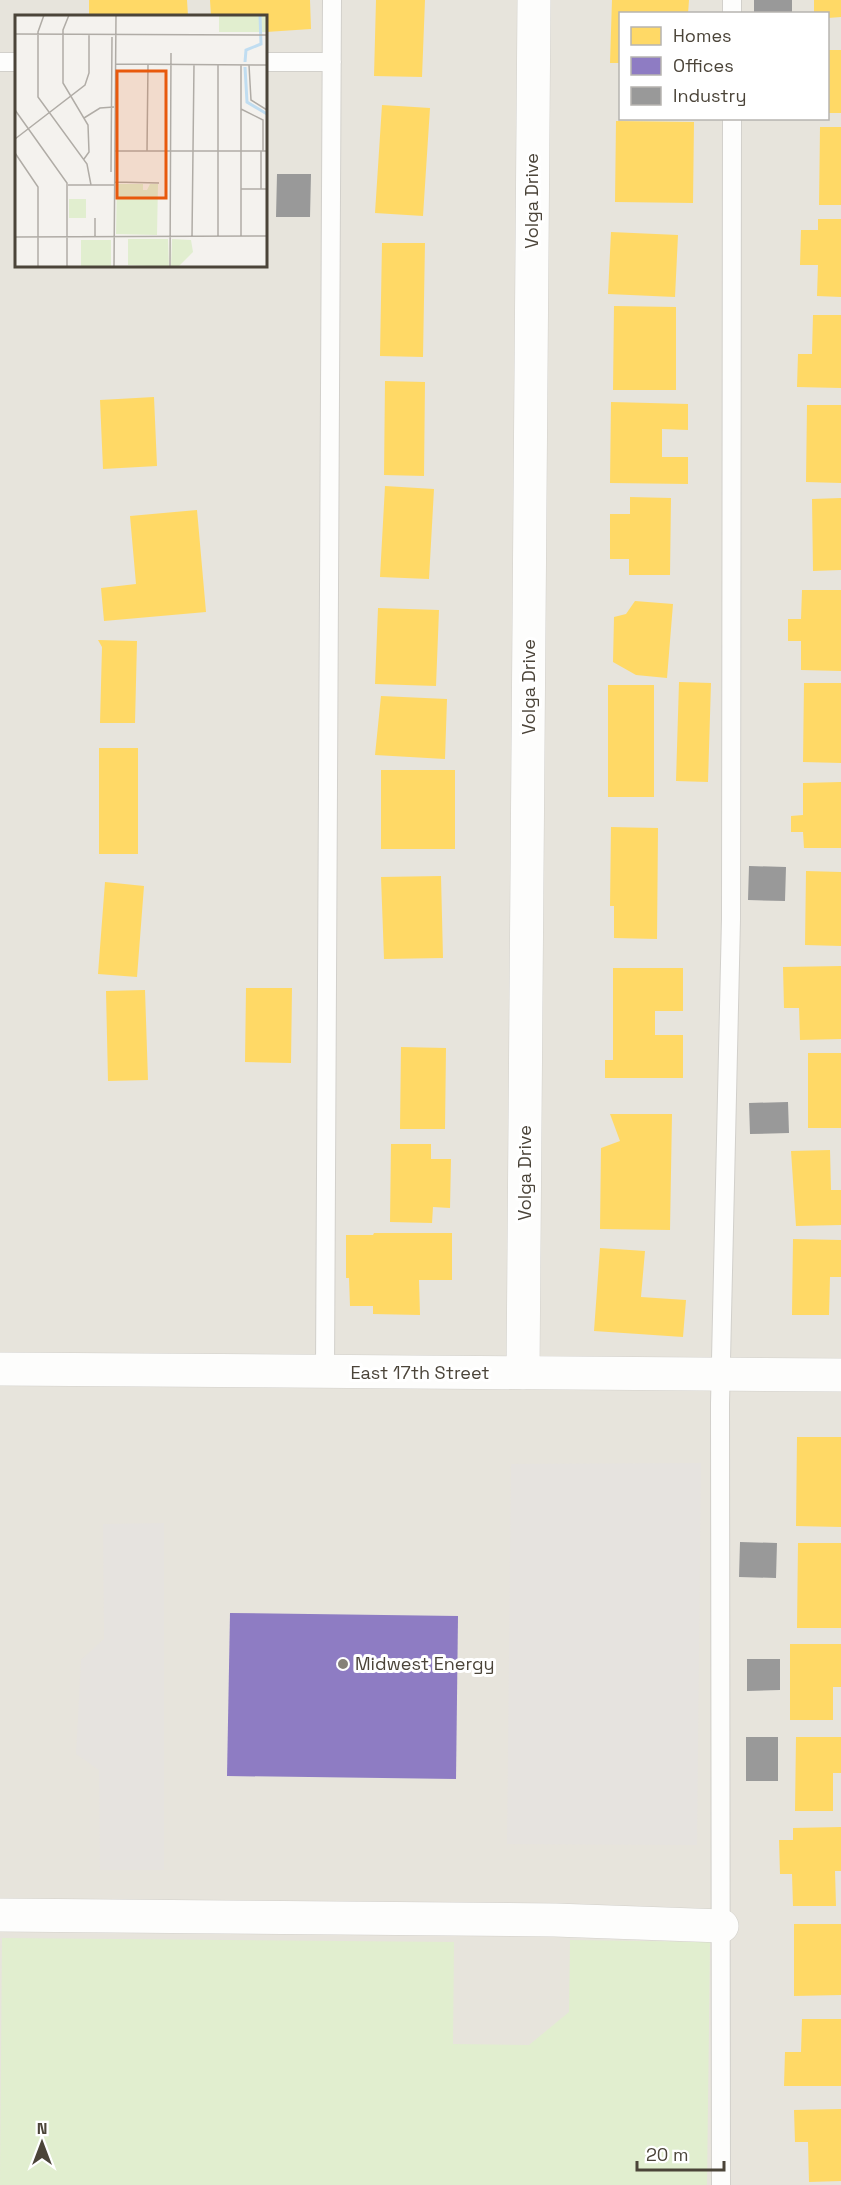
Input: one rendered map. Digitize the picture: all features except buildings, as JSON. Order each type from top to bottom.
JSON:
[{"type":"street","name":"Volga Drive","points":[[523,1373],[534,0]]},
{"type":"street","name":"East 17th Street","points":[[0,1369],[841,1375]]},
{"type":"street","points":[[0,1916],[555,1920],[722,1926]]},
{"type":"lane","points":[[325,1372],[332,0]]},
{"type":"lane","points":[[267,62],[332,62]]},
{"type":"lane","points":[[721,2185],[721,1374],[731,920],[732,120]]},
{"type":"shaded area","points":[[0,0],[841,0],[841,2185],[0,2185]]},
{"type":"shaded area","points":[[701,1463],[697,1845],[507,1844],[511,1464]]},
{"type":"shaded area","points":[[164,1523],[164,1870],[100,1870],[99,1770],[76,1754],[81,1660],[104,1639],[103,1524]]},
{"type":"green space","points":[[2,1938],[454,1942],[453,2044],[529,2045],[569,2012],[570,1940],[710,1942],[707,2185],[0,2185]]},
{"type":"place","name":"Midwest Energy","points":[[343,1664]]}]
